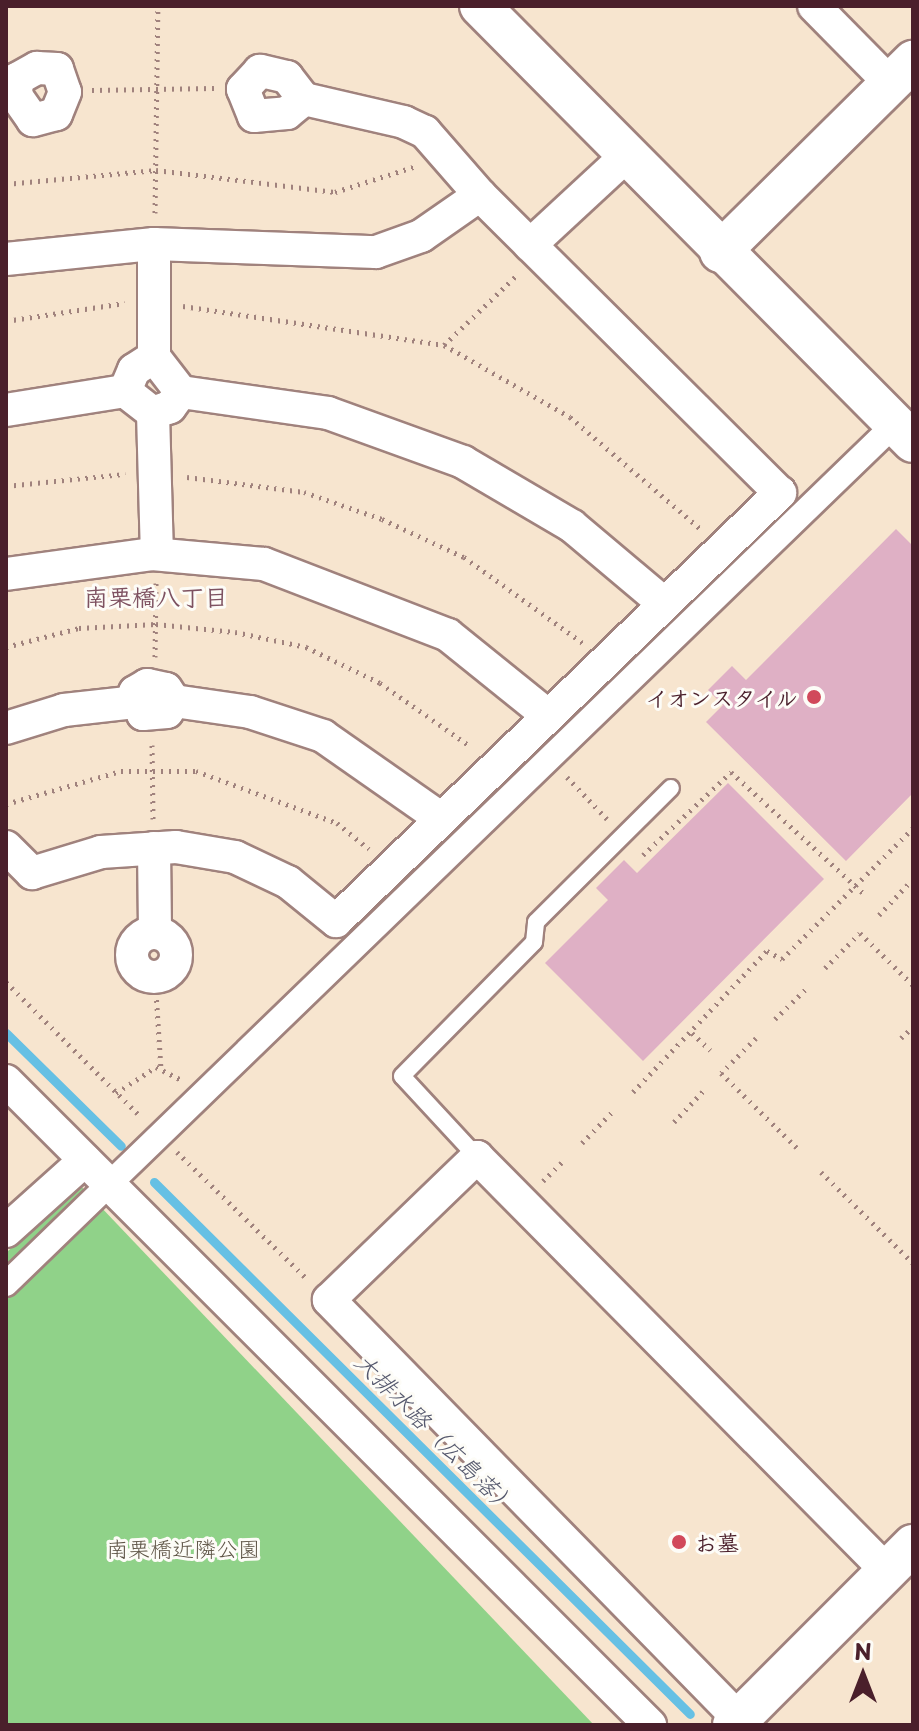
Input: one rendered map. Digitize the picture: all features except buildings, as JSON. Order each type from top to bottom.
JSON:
[{"type":"street","points":[[6,1284],[550,759],[907,424],[720,252],[480,6]]},
{"type":"street","points":[[720,252],[902,72],[814,6]]},
{"type":"street","points":[[11,98],[17,79],[37,68],[57,69],[65,92]]},
{"type":"street","points":[[6,847],[32,873],[101,852],[154,848],[235,857],[288,882],[336,921],[661,601],[780,493],[534,250],[439,149],[404,122],[304,99],[287,113],[254,116],[243,89]]},
{"type":"street","points":[[534,250],[626,156]]},
{"type":"street","points":[[6,259],[154,244],[376,252],[421,236],[480,195]]},
{"type":"street","points":[[125,391],[134,370],[154,357],[164,299],[154,244]]},
{"type":"street","points":[[154,357],[181,392],[328,413],[463,462],[572,526],[661,601]]},
{"type":"street","points":[[6,410],[125,391],[153,413],[157,554]]},
{"type":"street","points":[[153,413],[170,407],[181,392]]},
{"type":"street","points":[[6,574],[157,554],[264,564],[335,586],[448,635],[546,714]]},
{"type":"street","points":[[6,728],[64,710],[154,701],[250,712],[323,736],[440,818]]},
{"type":"street","points":[[154,848],[155,932],[172,940],[177,963],[155,976]]},
{"type":"street","points":[[6,1081],[650,1725]]},
{"type":"street","points":[[477,1157],[900,1558],[739,1722],[329,1300],[477,1157]]},
{"type":"street","points":[[6,1231],[85,1160]]},
{"type":"lane","points":[[477,1157],[402,1076],[534,942],[536,922],[671,788]]},
{"type":"path","points":[[154,244],[158,10]]},
{"type":"path","points":[[65,92],[157,87],[243,89]]},
{"type":"path","points":[[6,184],[156,170],[335,192],[385,181],[439,149]]},
{"type":"path","points":[[444,345],[534,250]]},
{"type":"path","points":[[6,321],[116,303],[164,299],[175,305],[444,345],[570,417],[702,530]]},
{"type":"path","points":[[6,486],[53,476],[155,475],[304,492],[382,519],[464,557],[584,643]]},
{"type":"path","points":[[154,848],[157,554]]},
{"type":"path","points":[[6,647],[79,628],[156,624],[306,647],[380,683],[493,766]]},
{"type":"path","points":[[550,759],[609,821]]},
{"type":"path","points":[[6,804],[55,786],[153,769],[196,771],[276,796],[337,823],[370,850]]},
{"type":"path","points":[[643,855],[731,772],[865,895]]},
{"type":"path","points":[[633,1092],[767,951],[782,959],[913,828]]},
{"type":"path","points":[[879,915],[909,883]]},
{"type":"path","points":[[825,968],[860,933],[913,985]]},
{"type":"path","points":[[155,976],[161,1068],[200,1099]]},
{"type":"path","points":[[775,1019],[809,986]]},
{"type":"path","points":[[901,1038],[913,1027]]},
{"type":"path","points":[[692,1033],[710,1050]]},
{"type":"path","points":[[756,1038],[721,1073],[798,1149]]},
{"type":"path","points":[[116,1093],[161,1068]]},
{"type":"path","points":[[674,1122],[704,1090]]},
{"type":"path","points":[[582,1143],[613,1111]]},
{"type":"path","points":[[821,1172],[913,1263]]},
{"type":"green space","name":"南栗橋近隣公園","points":[[78,1183],[594,1725],[6,1725],[6,1253]]},
{"type":"waterway","name":"大排水路（広島落）","points":[[6,1033],[121,1146]]},
{"type":"waterway","name":"大排水路（広島落）","points":[[154,1182],[690,1714]]},
{"type":"place","name":"イオンスタイル","points":[[814,697]]},
{"type":"place","name":"お墓","points":[[679,1542]]},
{"type":"district","name":"南栗橋八丁目","points":[[156,597]]}]
